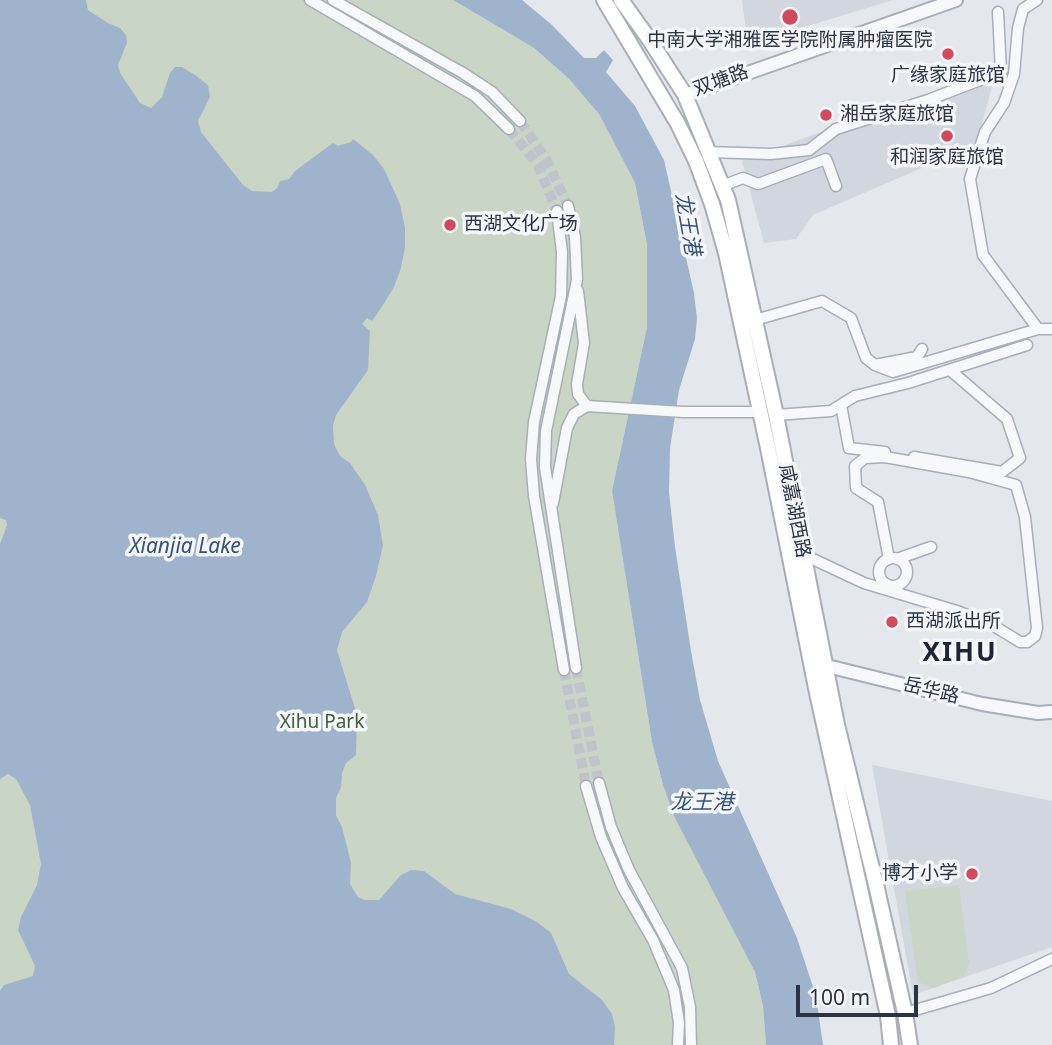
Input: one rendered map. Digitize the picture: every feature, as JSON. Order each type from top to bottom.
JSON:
[{"type":"main road","name":"咸嘉湖西路","points":[[604,0],[655,84],[696,161],[712,204],[802,554],[837,725],[905,1013],[910,1045]]},
{"type":"main road","name":"咸嘉湖西路","points":[[621,0],[685,95],[728,200],[755,320],[768,414],[811,665],[878,969],[891,1045]]},
{"type":"street","points":[[310,0],[475,96],[509,129]]},
{"type":"street","points":[[333,0],[463,73],[492,92],[520,121]]},
{"type":"street","name":"双塘路","points":[[685,95],[956,0]]},
{"type":"street","points":[[1037,0],[1023,9],[1018,28],[1014,74],[1004,103],[985,132],[977,173],[970,179],[983,255],[1038,329]]},
{"type":"street","points":[[708,152],[771,155],[809,150],[836,129],[928,100],[1001,72],[998,12]]},
{"type":"street","points":[[722,186],[743,178],[758,184],[826,159],[836,187]]},
{"type":"street","points":[[568,206],[575,237],[584,343],[577,384],[578,394],[587,406]]},
{"type":"street","points":[[557,211],[562,252],[561,296],[534,422],[531,458],[534,496],[564,670]]},
{"type":"street","points":[[576,668],[545,467],[546,431],[577,280]]},
{"type":"street","points":[[755,320],[822,301],[851,318],[866,358],[893,372],[1038,329],[1052,329]]},
{"type":"street","points":[[551,514],[567,428],[573,414],[587,406],[768,414],[831,411],[855,396],[1027,345]]},
{"type":"street","points":[[875,365],[918,357],[922,349]]},
{"type":"street","points":[[841,405],[849,448],[1002,472],[1020,458],[1007,419],[950,370]]},
{"type":"street","points":[[802,554],[864,583],[983,621],[1020,642],[1027,642],[1035,636],[1037,628],[1024,517],[1016,485],[969,472],[885,457],[865,458],[855,466],[856,488],[878,502],[893,559],[931,547]]},
{"type":"street","name":"岳华路","points":[[811,665],[827,666],[982,704],[1038,713],[1052,712]]},
{"type":"street","points":[[599,783],[611,827],[629,870],[682,968],[690,1007],[691,1045]]},
{"type":"street","points":[[586,786],[601,837],[624,888],[653,940],[674,990],[679,1023],[678,1045]]},
{"type":"street","points":[[905,1013],[991,988],[1052,959]]},
{"type":"street","points":[[1040,965],[1052,964]]},
{"type":"shaded area","name":"中南大学湘雅医学院附属肿瘤医院","points":[[742,0],[893,0],[778,35],[747,39]]},
{"type":"shaded area","points":[[994,78],[977,144],[813,215],[796,239],[764,243],[742,161],[848,122]]},
{"type":"shaded area","name":"博才小学","points":[[872,765],[1052,801],[1052,947],[913,995]]},
{"type":"green space","name":"Xihu Park","points":[[0,0],[453,0],[534,48],[569,79],[599,114],[635,183],[647,245],[647,327],[612,491],[652,742],[663,785],[755,972],[763,1006],[766,1045],[0,1045]]},
{"type":"green space","points":[[959,885],[969,963],[964,976],[934,988],[918,982],[905,891]]},
{"type":"water","name":"Xianjia Lake","points":[[0,0],[86,0],[88,10],[120,28],[126,35],[127,43],[118,65],[120,73],[140,103],[151,108],[162,97],[170,73],[175,67],[182,67],[195,75],[208,85],[210,97],[198,121],[201,132],[243,185],[252,191],[272,192],[280,181],[289,179],[295,171],[333,143],[338,146],[353,139],[373,155],[384,169],[400,204],[405,228],[401,268],[394,287],[372,321],[367,318],[362,324],[370,331],[368,370],[336,415],[333,426],[334,444],[340,456],[350,463],[365,485],[378,515],[383,545],[367,602],[342,632],[337,650],[357,715],[356,755],[346,763],[336,798],[336,815],[342,827],[351,863],[350,884],[358,897],[379,900],[401,875],[411,870],[424,871],[455,894],[511,909],[537,922],[551,933],[569,974],[602,1000],[612,1014],[615,1027],[614,1045],[0,1045],[0,991],[4,985],[33,976],[35,966],[18,930],[21,917],[37,885],[41,864],[30,805],[16,779],[8,774],[0,779],[0,544],[7,525],[6,520],[0,518]]},
{"type":"water","name":"龙王港","points":[[453,0],[522,0],[551,24],[584,58],[596,58],[604,50],[613,60],[606,72],[635,106],[664,160],[694,293],[697,318],[695,339],[679,390],[670,448],[669,492],[691,651],[700,700],[718,761],[797,938],[816,996],[823,1045],[766,1045],[763,1006],[755,972],[675,818],[652,742],[612,491],[647,327],[647,245],[635,183],[599,114],[569,79],[534,48]]},
{"type":"tunnel","points":[[520,121],[546,159],[568,206]]},
{"type":"tunnel","points":[[509,129],[538,165],[557,211]]},
{"type":"tunnel","points":[[576,668],[599,783]]},
{"type":"tunnel","points":[[564,670],[586,786]]},
{"type":"place","name":"中南大学湘雅医学院附属肿瘤医院","points":[[790,17]]},
{"type":"place","name":"广缘家庭旅馆","points":[[948,54]]},
{"type":"place","name":"湘岳家庭旅馆","points":[[826,115]]},
{"type":"place","name":"和润家庭旅馆","points":[[947,136]]},
{"type":"place","name":"西湖文化广场","points":[[450,225]]},
{"type":"place","name":"西湖派出所","points":[[892,622]]},
{"type":"place","name":"博才小学","points":[[972,874]]},
{"type":"district","name":"XIHU","points":[[960,654]]}]
